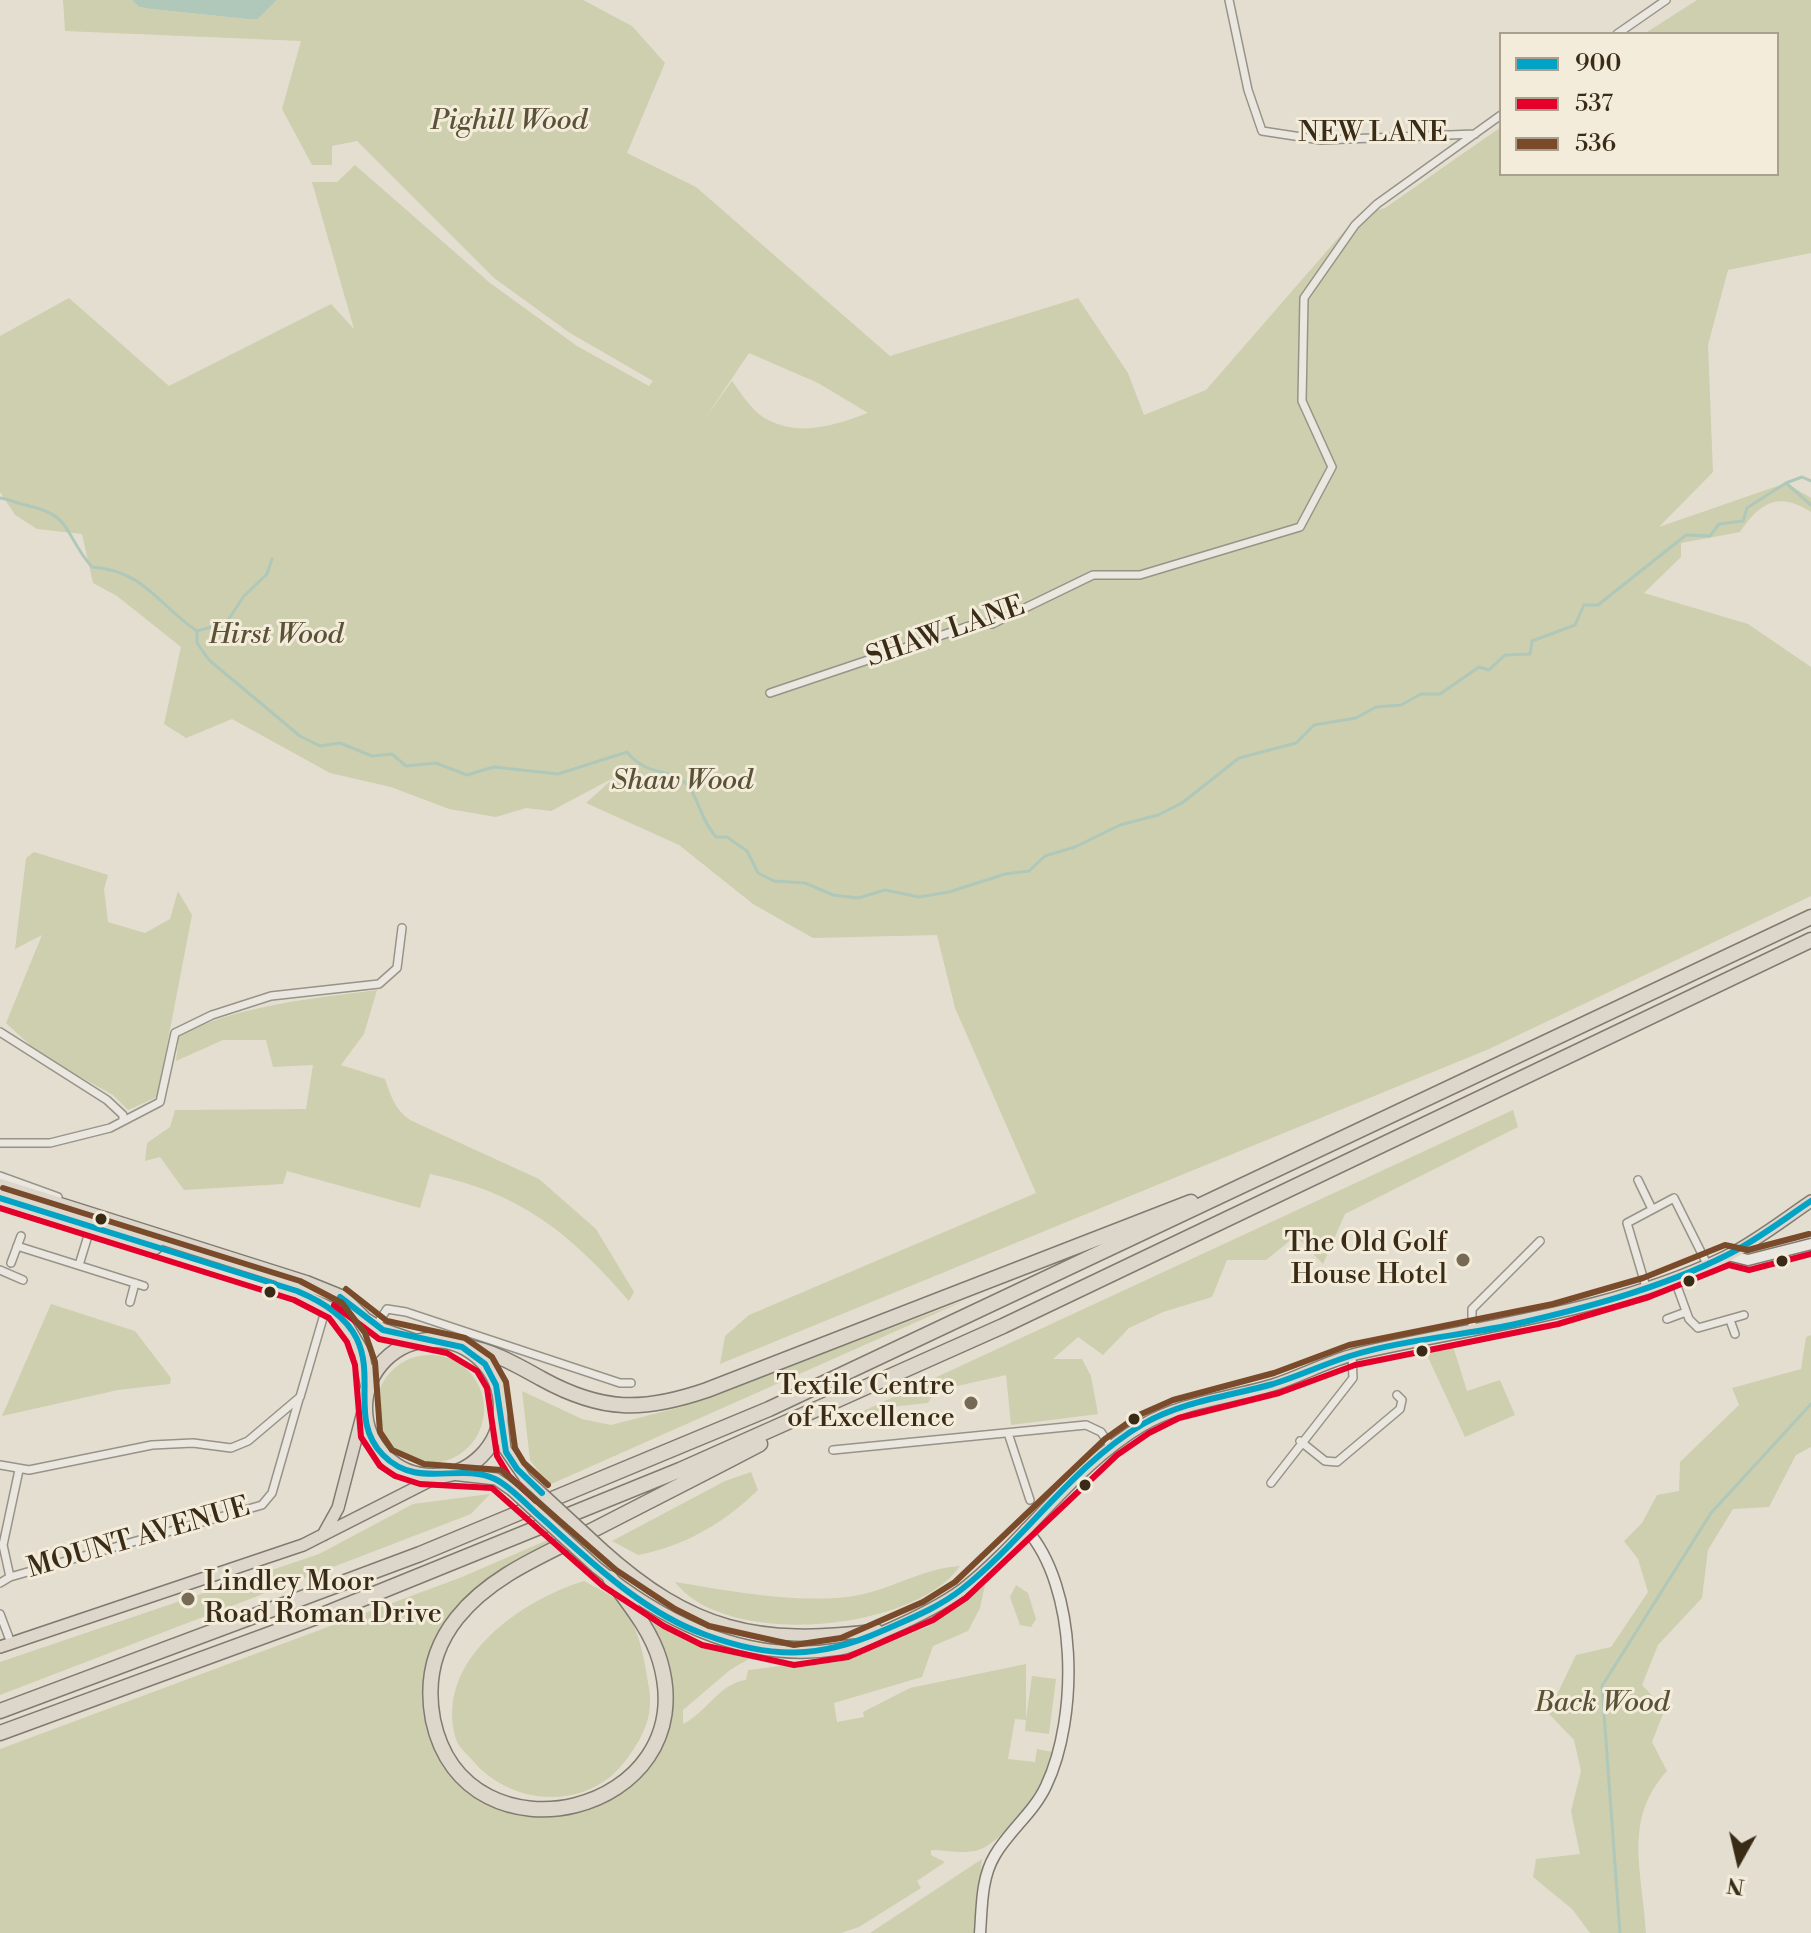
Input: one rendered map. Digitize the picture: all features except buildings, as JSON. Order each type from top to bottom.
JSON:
[{"type":"highway","points":[[0,1711],[420,1554],[769,1409],[1811,917]]},
{"type":"highway","points":[[0,1733],[384,1590],[680,1470],[878,1383],[1811,940]]},
{"type":"highway","points":[[463,1346],[484,1362],[494,1377],[501,1413],[494,1438],[484,1453],[445,1475],[418,1475],[397,1466],[382,1454],[372,1440],[364,1408],[368,1386],[382,1362],[416,1342],[433,1340],[490,1351],[587,1400],[612,1406],[658,1404],[707,1390],[1302,1158]]},
{"type":"highway","points":[[1,1197],[151,1235],[343,1298],[376,1326],[416,1342]]},
{"type":"highway","points":[[1,1197],[297,1291],[339,1314],[362,1353],[368,1386]]},
{"type":"highway","points":[[362,1353],[376,1326]]},
{"type":"highway","points":[[610,1578],[639,1617],[661,1663],[665,1703],[655,1744],[635,1774],[620,1786],[582,1806],[542,1811],[509,1805],[490,1797],[462,1774],[449,1758],[431,1710],[434,1659],[457,1617],[476,1598],[514,1571],[878,1383]]},
{"type":"main road","points":[[6,1645],[283,1553],[445,1475],[496,1479],[610,1578],[670,1618],[705,1635],[765,1651],[794,1655],[844,1648],[892,1628],[961,1590],[1111,1447],[1144,1424],[1176,1409],[1277,1383],[1352,1355],[1529,1321],[1674,1278],[1728,1255],[1811,1201]]},
{"type":"main road","points":[[323,1536],[338,1508],[364,1408]]},
{"type":"main road","points":[[501,1413],[505,1449],[525,1478],[637,1581],[677,1606],[748,1631],[819,1637],[892,1628]]},
{"type":"street","name":"NEW LANE","points":[[1229,0],[1248,90],[1262,131],[1321,140],[1475,134]]},
{"type":"street","points":[[1620,32],[1666,0]]},
{"type":"street","points":[[1475,134],[1499,116]]},
{"type":"street","name":"SHAW LANE","points":[[770,693],[978,623],[992,624],[1093,575],[1140,575],[1300,527],[1332,467],[1302,401],[1304,298],[1355,225],[1377,204],[1475,134]]},
{"type":"street","points":[[0,1143],[50,1143],[110,1128],[160,1102],[175,1033],[212,1015],[271,996],[379,984],[397,968],[402,928]]},
{"type":"street","points":[[0,1032],[107,1100],[123,1115],[123,1121]]},
{"type":"street","points":[[0,1176],[151,1235]]},
{"type":"street","points":[[1638,1180],[1652,1209]]},
{"type":"street","points":[[1646,1287],[1627,1223],[1674,1198],[1707,1264]]},
{"type":"street","points":[[79,1265],[91,1226]]},
{"type":"street","points":[[11,1263],[21,1236]]},
{"type":"street","points":[[1472,1332],[1472,1309],[1540,1241]]},
{"type":"street","points":[[1728,1255],[1748,1260],[1811,1244]]},
{"type":"street","points":[[17,1246],[144,1286]]},
{"type":"street","points":[[0,1270],[23,1280]]},
{"type":"street","points":[[1674,1278],[1686,1312],[1698,1328],[1744,1315]]},
{"type":"street","points":[[130,1302],[135,1283]]},
{"type":"street","points":[[376,1326],[387,1309],[406,1312],[620,1383],[631,1383]]},
{"type":"street","points":[[1667,1319],[1686,1312]]},
{"type":"street","points":[[0,1465],[19,1470],[172,1443],[231,1448],[248,1441],[300,1397],[323,1318]]},
{"type":"street","points":[[1730,1320],[1735,1334]]},
{"type":"street","points":[[1271,1483],[1300,1441],[1353,1378],[1352,1355]]},
{"type":"street","points":[[1300,1441],[1325,1461],[1337,1462],[1400,1409],[1402,1400],[1397,1395]]},
{"type":"street","name":"MOUNT AVENUE","points":[[0,1583],[10,1577],[262,1505],[272,1493],[300,1397]]},
{"type":"street","points":[[833,1450],[1086,1425],[1101,1432],[1111,1447]]},
{"type":"street","points":[[1008,1433],[1030,1500]]},
{"type":"street","points":[[10,1577],[3,1545],[19,1470]]},
{"type":"street","points":[[980,1933],[984,1888],[996,1853],[1046,1789],[1058,1755],[1071,1674],[1070,1650],[1043,1548],[1026,1529]]},
{"type":"street","points":[[0,1614],[6,1645]]},
{"type":"green space","points":[[63,0],[132,0],[139,7],[151,9],[247,19],[259,18],[277,0],[583,0],[632,26],[665,63],[627,153],[696,187],[890,356],[1078,298],[1128,373],[1144,415],[1206,390],[1359,214],[1385,208],[1499,128],[1499,176],[1779,176],[1779,32],[1647,32],[1697,0],[1811,0],[1811,253],[1728,270],[1708,345],[1713,472],[1659,527],[1786,483],[1811,498],[1811,512],[1789,502],[1771,503],[1755,513],[1740,532],[1681,543],[1681,557],[1644,593],[1748,624],[1811,667],[1811,896],[1489,1049],[720,1364],[725,1336],[749,1315],[1036,1193],[955,1008],[937,935],[813,938],[753,904],[679,845],[586,803],[615,777],[551,811],[526,808],[496,817],[449,809],[391,787],[330,773],[232,719],[186,738],[164,724],[181,647],[117,596],[93,583],[82,534],[37,529],[15,515],[0,492],[0,336],[69,298],[169,386],[331,304],[354,329],[312,182],[337,182],[355,165],[490,283],[577,346],[649,386],[653,381],[570,333],[494,278],[357,141],[332,146],[332,165],[312,165],[282,109],[301,41],[65,31]],"holes":[[[749,353],[818,383],[868,413],[828,426],[787,427],[760,415],[732,381],[706,417]]]},
{"type":"green space","points":[[34,852],[108,875],[104,889],[108,922],[145,933],[170,919],[178,891],[192,915],[157,1097],[128,1110],[113,1095],[42,1056],[6,1023],[42,935],[15,949],[26,858]]},
{"type":"green space","points":[[377,990],[364,1034],[341,1065],[385,1079],[398,1108],[412,1121],[539,1179],[596,1229],[634,1292],[629,1301],[586,1255],[542,1219],[517,1204],[462,1182],[430,1174],[420,1208],[287,1171],[283,1184],[184,1190],[160,1157],[145,1161],[147,1143],[170,1127],[175,1110],[306,1109],[313,1065],[273,1067],[266,1040],[223,1040],[176,1061],[179,1035],[251,1010]]},
{"type":"green space","points":[[1513,1110],[1518,1127],[1345,1214],[1323,1264],[1296,1236],[1266,1260],[1227,1260],[1212,1297],[1163,1312],[1129,1328],[1103,1355],[1078,1337],[1053,1359],[1082,1359],[1091,1376],[1098,1414],[1011,1425],[1006,1375],[935,1391],[928,1403],[899,1406],[831,1426]]},
{"type":"green space","points":[[966,1300],[549,1485],[530,1460],[522,1391],[582,1419],[611,1425],[681,1407]]},
{"type":"green space","points":[[51,1304],[135,1331],[171,1378],[170,1384],[118,1390],[2,1416]]},
{"type":"green space","name":"Back Wood","points":[[1811,1335],[1811,1447],[1796,1455],[1769,1507],[1733,1509],[1708,1550],[1702,1598],[1658,1645],[1642,1685],[1665,1709],[1652,1742],[1667,1771],[1644,1809],[1640,1828],[1639,1868],[1646,1933],[1590,1933],[1572,1909],[1533,1877],[1536,1859],[1580,1854],[1571,1811],[1581,1771],[1574,1740],[1548,1713],[1576,1655],[1611,1647],[1648,1592],[1638,1559],[1624,1541],[1642,1523],[1657,1495],[1679,1491],[1680,1462],[1739,1405],[1732,1388],[1801,1369],[1806,1337]]},
{"type":"green space","points":[[1453,1346],[1467,1391],[1500,1380],[1515,1415],[1465,1437],[1425,1351]]},
{"type":"green space","points":[[430,1355],[451,1359],[468,1371],[480,1388],[484,1409],[480,1430],[468,1447],[451,1459],[430,1463],[409,1459],[392,1447],[380,1430],[376,1409],[380,1388],[392,1371],[409,1359]]},
{"type":"green space","points":[[751,1472],[758,1490],[732,1513],[703,1532],[672,1546],[638,1555],[612,1541],[725,1481]]},
{"type":"green space","points":[[490,1494],[471,1514],[0,1695],[0,1662],[319,1554],[413,1504]]},
{"type":"green space","points":[[552,1538],[558,1544],[520,1563],[436,1646],[437,1744],[481,1792],[502,1808],[539,1816],[565,1816],[589,1810],[612,1799],[649,1766],[670,1721],[673,1695],[668,1663],[646,1615],[686,1637],[752,1657],[730,1670],[683,1710],[683,1724],[728,1687],[746,1680],[748,1670],[855,1657],[929,1626],[985,1585],[980,1608],[968,1631],[933,1646],[922,1677],[834,1703],[837,1722],[864,1717],[863,1712],[910,1688],[1026,1664],[1026,1719],[1032,1676],[1056,1679],[1049,1734],[1025,1731],[1026,1720],[1015,1719],[1008,1759],[1035,1762],[1037,1749],[1053,1752],[1044,1777],[1014,1821],[991,1843],[969,1852],[931,1850],[931,1855],[945,1862],[917,1881],[921,1888],[859,1927],[841,1933],[0,1933],[0,1749],[462,1577]]},
{"type":"green space","points":[[960,1566],[937,1588],[903,1606],[863,1618],[819,1624],[775,1624],[734,1617],[700,1603],[675,1582],[760,1595],[847,1597],[876,1591],[931,1571]]},
{"type":"green space","points":[[584,1581],[617,1600],[632,1623],[647,1677],[650,1698],[648,1718],[637,1744],[610,1777],[572,1795],[529,1795],[490,1777],[459,1745],[452,1711],[457,1684],[470,1660],[488,1638],[510,1619],[559,1590]]},
{"type":"green space","points":[[1016,1585],[1028,1593],[1036,1619],[1031,1627],[1020,1625],[1010,1597]]},
{"type":"green space","points":[[982,1859],[975,1933],[870,1933]]},
{"type":"shaded area","points":[[132,0],[277,0],[258,19],[247,19],[151,9],[139,7]]},
{"type":"waterway","points":[[1786,483],[1802,477],[1811,481]]},
{"type":"waterway","points":[[0,498],[41,509],[60,520],[92,567],[125,575],[150,591],[197,631],[197,643],[209,660],[300,736],[320,746],[340,743],[372,756],[392,754],[406,766],[436,763],[467,775],[494,767],[558,774],[627,752],[643,766],[682,780],[692,792],[716,837],[727,837],[747,851],[758,873],[774,881],[805,883],[833,895],[858,898],[885,890],[919,897],[949,892],[1005,874],[1029,871],[1045,856],[1075,847],[1120,825],[1158,815],[1182,803],[1239,758],[1296,743],[1314,725],[1356,718],[1376,707],[1401,705],[1421,694],[1440,694],[1479,667],[1489,670],[1505,655],[1530,654],[1532,641],[1575,625],[1584,605],[1598,605],[1686,535],[1710,536],[1719,524],[1743,521],[1747,508],[1786,483],[1811,505]]},
{"type":"waterway","points":[[197,631],[226,623],[244,596],[267,574],[272,559]]},
{"type":"waterway","points":[[1620,1933],[1602,1686],[1711,1513],[1811,1404]]},
{"type":"transit line","name":"536","points":[[3,1188],[300,1281],[342,1303],[365,1333],[375,1362],[380,1432],[392,1450],[424,1464],[501,1470],[616,1570],[675,1609],[709,1626],[794,1645],[841,1638],[923,1602],[955,1582],[1105,1439],[1139,1415],[1173,1400],[1274,1373],[1349,1345],[1553,1304],[1643,1278],[1725,1245],[1748,1250],[1809,1234]]},
{"type":"transit line","name":"900","points":[[0,1198],[297,1291],[331,1310],[351,1330],[361,1351],[365,1415],[370,1436],[383,1455],[410,1471],[467,1473],[495,1479],[514,1492],[600,1569],[661,1614],[706,1635],[774,1652],[837,1647],[923,1613],[953,1596],[1007,1548],[1094,1460],[1158,1416],[1190,1404],[1273,1384],[1370,1351],[1511,1325],[1593,1305],[1649,1287],[1702,1267],[1738,1249],[1811,1201]]},
{"type":"transit line","name":"537","points":[[0,1208],[294,1300],[329,1318],[347,1342],[355,1365],[361,1437],[380,1466],[395,1476],[420,1484],[492,1488],[603,1586],[664,1626],[702,1645],[794,1665],[848,1657],[933,1620],[966,1598],[1117,1455],[1149,1433],[1179,1418],[1279,1393],[1355,1365],[1558,1324],[1649,1297],[1729,1265],[1749,1270],[1811,1254]]},
{"type":"transit line","name":"536","points":[[346,1289],[387,1321],[465,1338],[492,1357],[506,1382],[515,1448],[524,1463],[548,1485]]},
{"type":"transit line","name":"900","points":[[340,1297],[383,1330],[462,1347],[485,1364],[496,1385],[506,1452],[517,1469],[542,1493]]},
{"type":"transit line","name":"537","points":[[334,1305],[379,1339],[447,1353],[477,1371],[487,1388],[497,1456],[509,1476],[536,1501]]},
{"type":"place","name":"The Old Golf House Hotel","points":[[1463,1260]]},
{"type":"place","name":"Textile Centre of Excellence","points":[[971,1403]]},
{"type":"place","name":"Lindley Moor Road Roman Drive","points":[[188,1599]]},
{"type":"park label","name":"Pighill Wood","points":[[509,122]]},
{"type":"park label","name":"Hirst Wood","points":[[276,636]]},
{"type":"park label","name":"Shaw Wood","points":[[682,782]]}]
